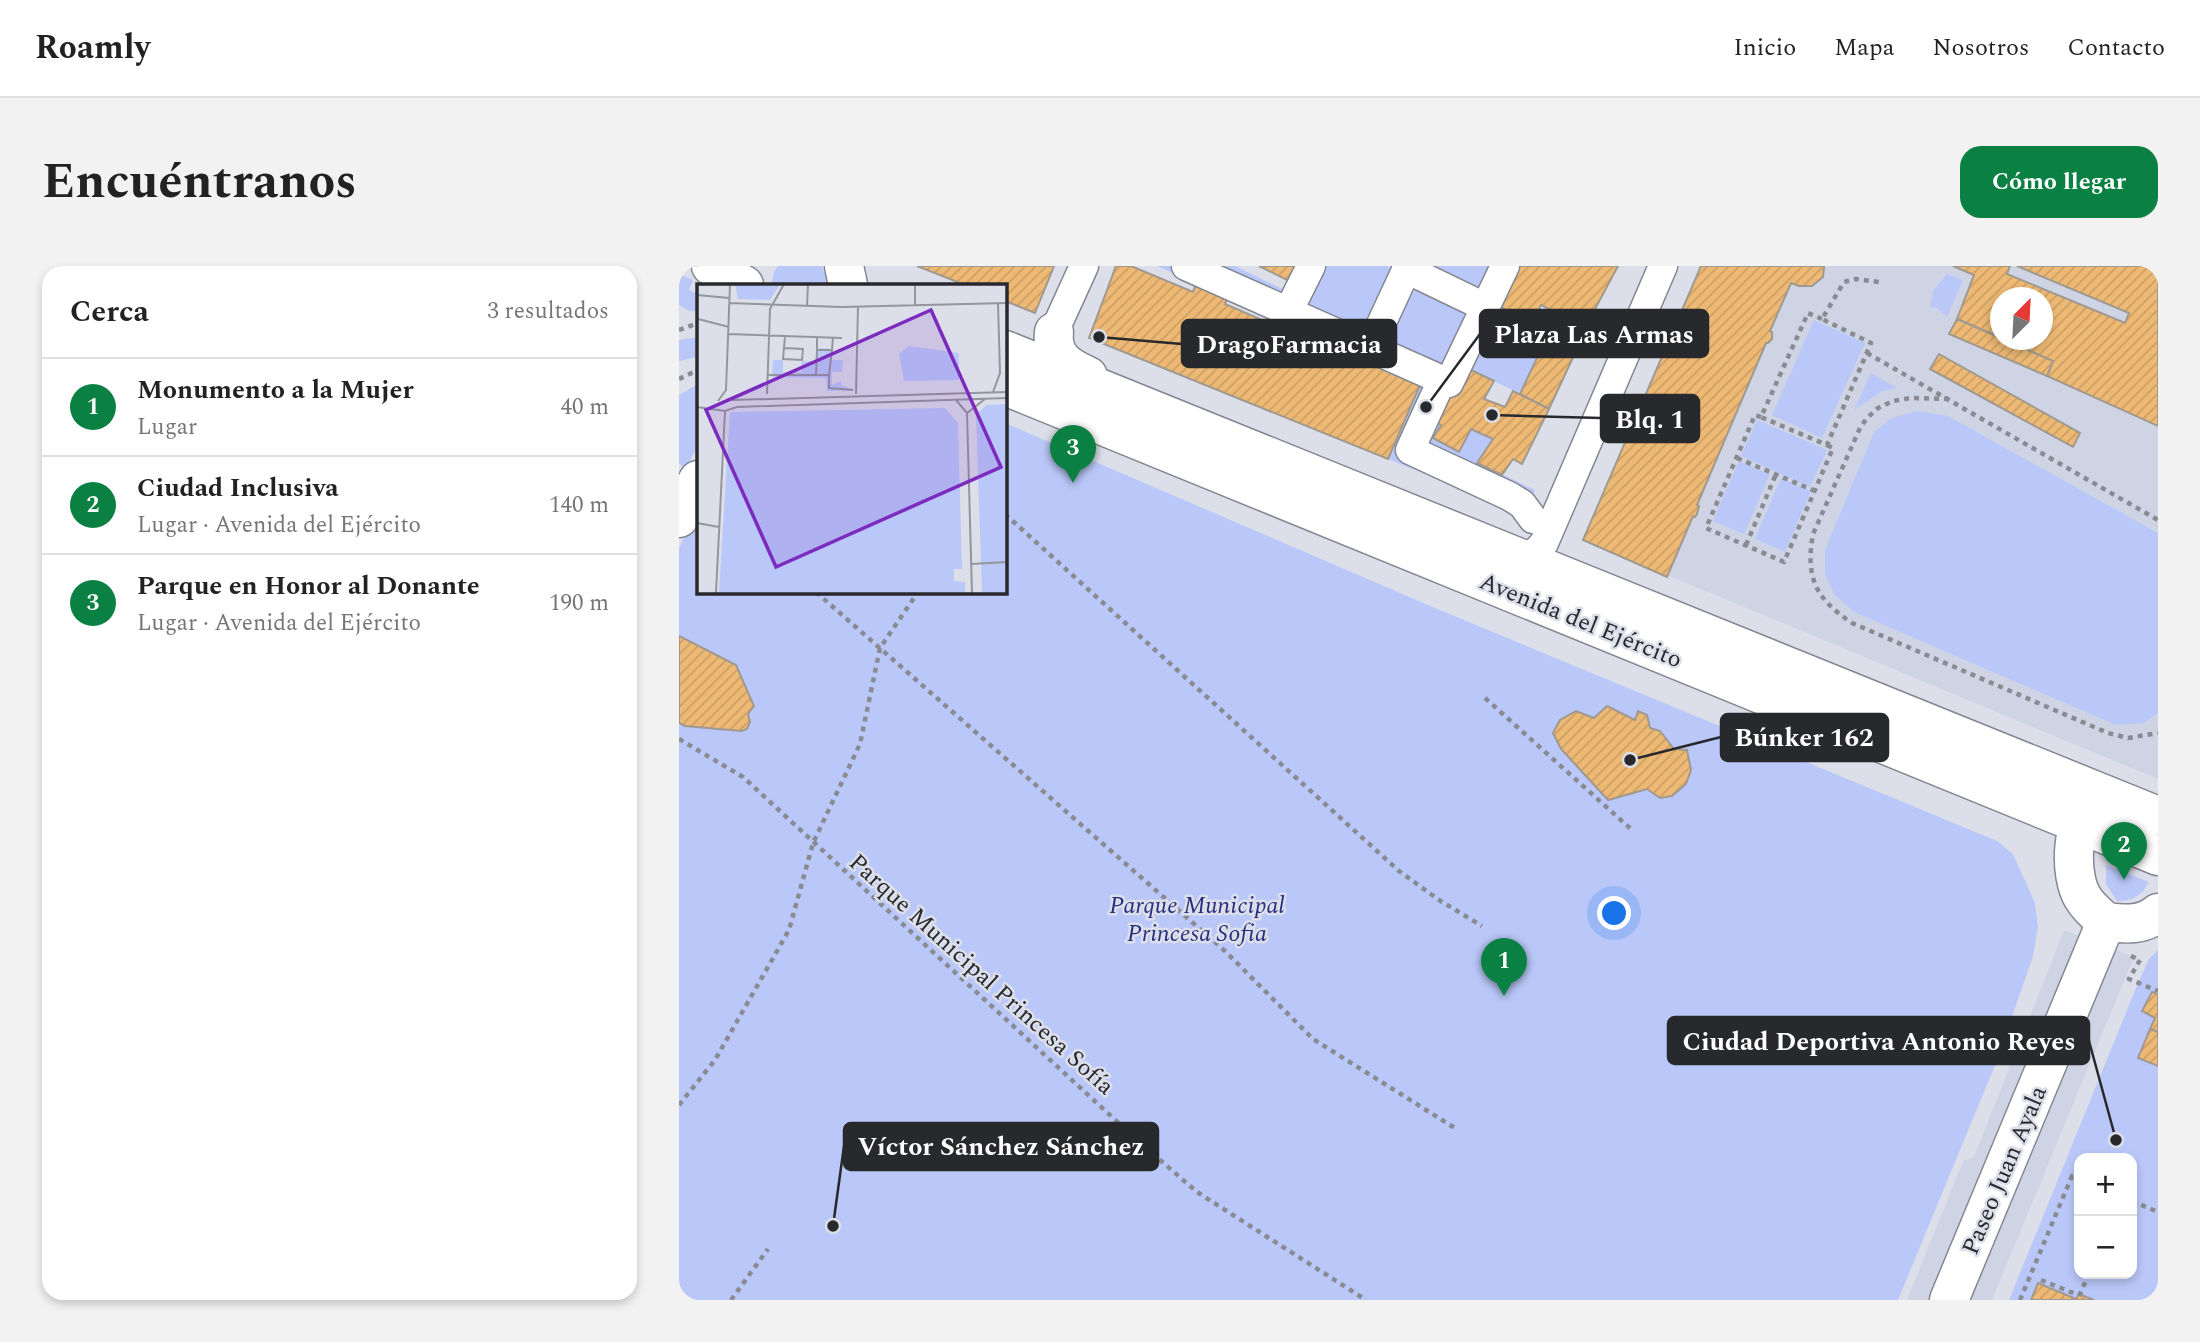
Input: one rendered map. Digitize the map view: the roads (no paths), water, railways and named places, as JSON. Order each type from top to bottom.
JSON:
[{"type":"main road","points":[[711,266],[742,284]]},
{"type":"main road","points":[[756,284],[759,266]]},
{"type":"main road","points":[[1006,341],[1033,346],[1054,332],[1056,351],[1065,364],[1101,382],[1118,396]]},
{"type":"main road","name":"Avenida del Ejército","points":[[1006,350],[2151,814]]},
{"type":"main road","name":"Avenida del Ejército","points":[[1006,386],[2158,856]]},
{"type":"main road","points":[[679,518],[697,482]]},
{"type":"main road","points":[[2151,814],[2119,804],[2101,803],[2090,808],[2079,824],[2074,865],[2081,896],[2102,933],[2158,914]]},
{"type":"main road","name":"Paseo Juan Ayala","points":[[1949,1300],[2102,933]]},
{"type":"street","points":[[1054,332],[1084,266]]},
{"type":"street","points":[[1186,266],[1449,383],[1505,266]]},
{"type":"street","points":[[1288,312],[1311,266]]},
{"type":"street","points":[[1518,558],[1536,552],[1543,543],[1663,266]]},
{"type":"street","points":[[1370,348],[1407,268],[1485,307]]},
{"type":"street","points":[[1442,380],[1410,450],[1509,496],[1523,504],[1533,519]]},
{"type":"place","name":"DragoFarmacia","points":[[1099,337]]},
{"type":"place","name":"Plaza Las Armas","points":[[1426,407]]},
{"type":"place","name":"Blq. 1","points":[[1492,415]]},
{"type":"place","name":"Parque en Honor al Donante","points":[[1073,483]]},
{"type":"place","name":"Búnker 162","points":[[1630,760]]},
{"type":"place","name":"Ciudad Inclusiva","points":[[2124,880]]},
{"type":"place","name":"Monumento a la Mujer","points":[[1504,996]]},
{"type":"place","name":"Ciudad Deportiva Antonio Reyes","points":[[2116,1140]]},
{"type":"place","name":"Víctor Sánchez Sánchez","points":[[833,1226]]},
{"type":"park label","name":"Parque Municipal Princesa Sofia","points":[[1197,919]]}]
